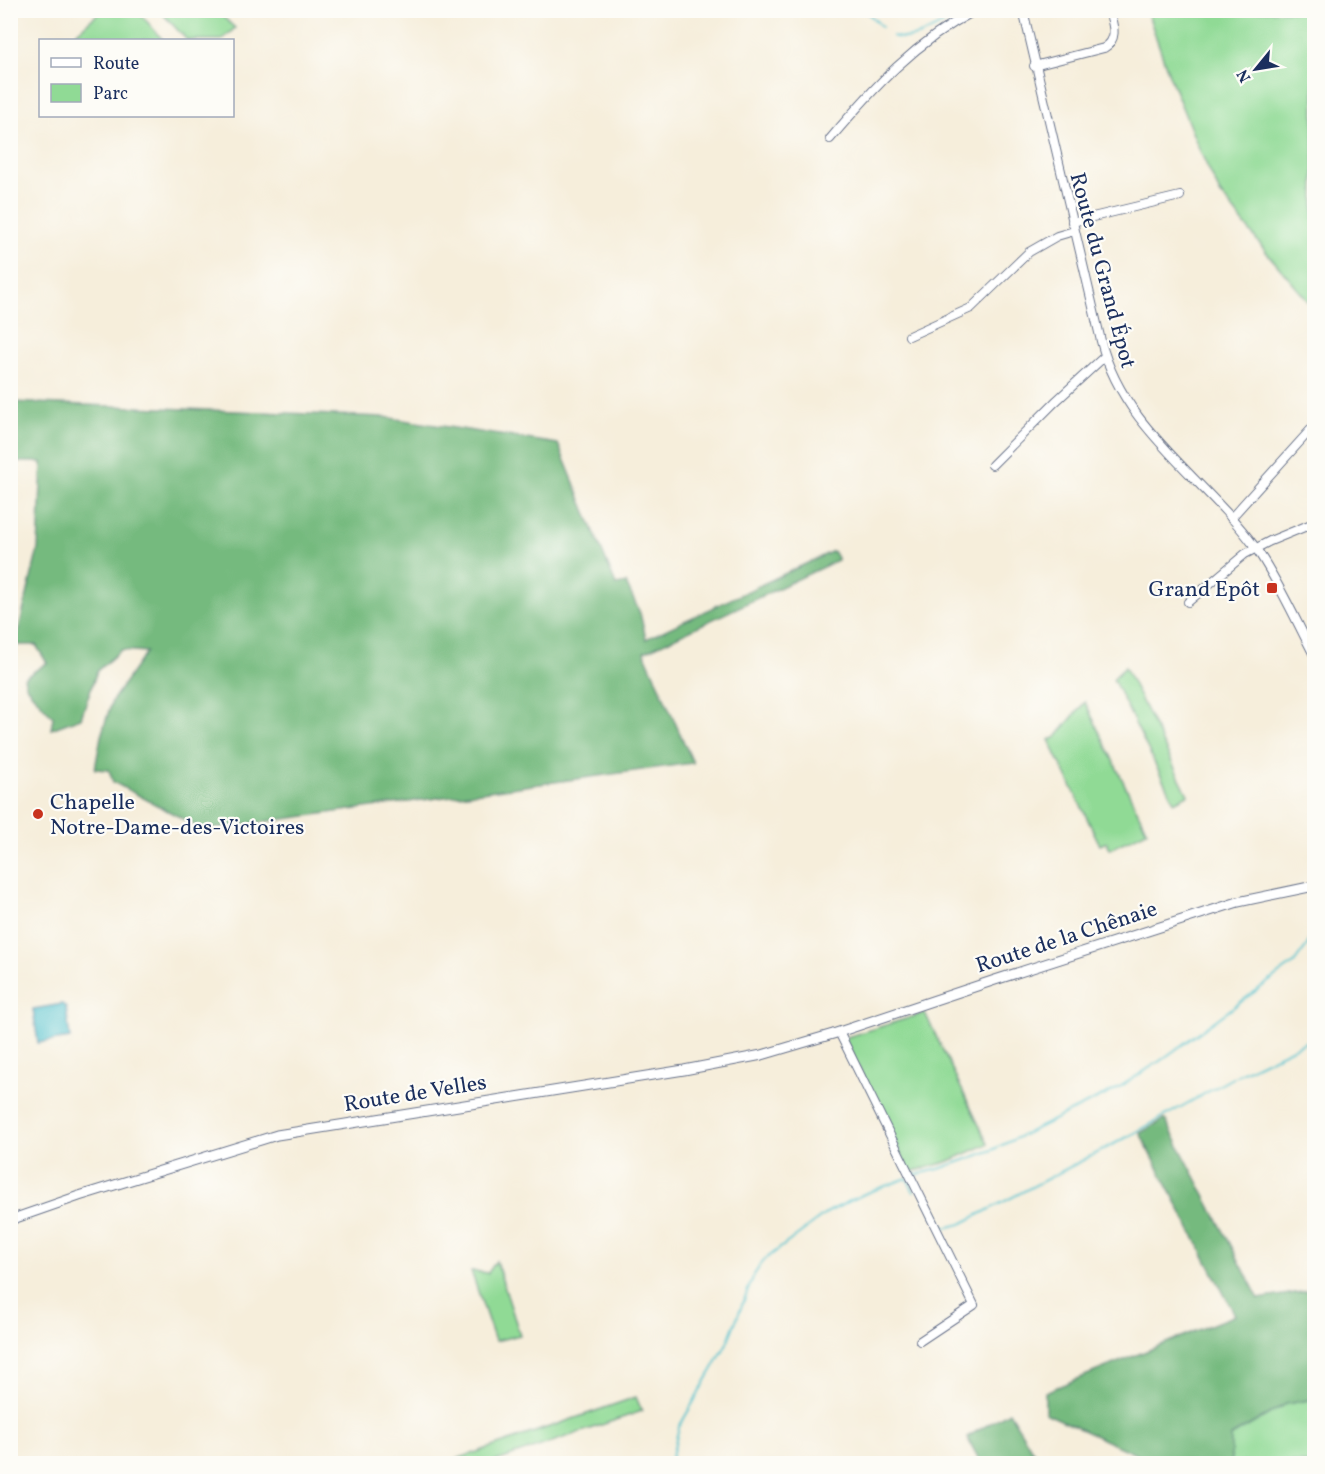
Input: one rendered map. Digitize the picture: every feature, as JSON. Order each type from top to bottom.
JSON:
[{"type":"main road","name":"Route de la Chênaie","points":[[836,1033],[1200,914],[1272,894],[1314,886]]},
{"type":"main road","name":"Route de Velles","points":[[10,1220],[79,1196],[277,1135],[715,1065],[762,1055],[836,1033]]},
{"type":"street","points":[[830,139],[885,76],[913,50],[960,18],[976,10]]},
{"type":"street","name":"Route du Grand Épot","points":[[1023,10],[1034,66],[1105,356],[1117,385],[1146,426],[1256,548],[1314,655]]},
{"type":"street","points":[[1034,66],[1104,48],[1110,44],[1115,32],[1109,10]]},
{"type":"street","points":[[1072,222],[1180,196]]},
{"type":"street","points":[[909,336],[971,308],[1029,252],[1057,236],[1074,231]]},
{"type":"street","points":[[992,465],[1105,356]]},
{"type":"street","points":[[1231,518],[1314,426]]},
{"type":"street","points":[[1188,602],[1240,557],[1314,524]]},
{"type":"street","points":[[836,1033],[974,1305],[920,1341]]},
{"type":"green space","points":[[137,10],[162,39],[69,39],[101,11]]},
{"type":"green space","points":[[160,11],[217,11],[235,28],[223,39],[186,39]]},
{"type":"green space","points":[[1147,11],[1314,11],[1314,308],[1220,193],[1199,149],[1169,75]]},
{"type":"green space","points":[[11,402],[384,417],[558,444],[616,585],[626,583],[640,613],[646,639],[833,551],[838,560],[644,652],[693,763],[204,830],[113,782],[109,770],[95,769],[101,736],[112,701],[146,652],[121,650],[97,671],[81,718],[51,729],[53,717],[27,688],[24,678],[47,663],[36,645],[15,645],[38,549],[42,462],[11,462]]},
{"type":"green space","points":[[1125,667],[1188,795],[1174,802],[1113,679]]},
{"type":"green space","points":[[1085,702],[1147,831],[1110,849],[1107,842],[1100,845],[1049,740],[1055,738]]},
{"type":"green space","points":[[925,1013],[988,1144],[947,1162],[910,1172],[845,1040],[847,1037]]},
{"type":"green space","points":[[1165,1119],[1259,1299],[1314,1290],[1314,1399],[1286,1404],[1231,1436],[1231,1463],[1155,1463],[1045,1413],[1045,1392],[1235,1315],[1140,1133]]},
{"type":"green space","points":[[496,1261],[520,1335],[495,1341],[471,1271],[488,1273]]},
{"type":"green space","points":[[636,1397],[642,1411],[491,1463],[452,1463],[451,1461]]},
{"type":"green space","points":[[1314,1399],[1314,1463],[1231,1463],[1230,1437],[1286,1404]]},
{"type":"green space","points":[[1009,1412],[1040,1463],[981,1463],[967,1437]]},
{"type":"water","points":[[62,1004],[66,1007],[70,1038],[38,1043],[33,1009]]},
{"type":"waterway","points":[[865,10],[882,27]]},
{"type":"waterway","points":[[892,36],[900,38],[917,36],[957,16]]},
{"type":"waterway","points":[[914,1175],[939,1169],[990,1151],[1115,1090],[1160,1061],[1294,963],[1308,944],[1314,924]]},
{"type":"waterway","points":[[933,1214],[945,1228],[961,1224],[1133,1134],[1243,1072],[1314,1038]]},
{"type":"waterway","points":[[670,1464],[679,1427],[727,1343],[754,1275],[763,1261],[828,1212],[864,1194],[907,1178],[914,1192]]},
{"type":"place","name":"Grand Epôt","points":[[1272,588]]},
{"type":"place","name":"Chapelle Notre-Dame-des-Victoires","points":[[38,814]]}]
